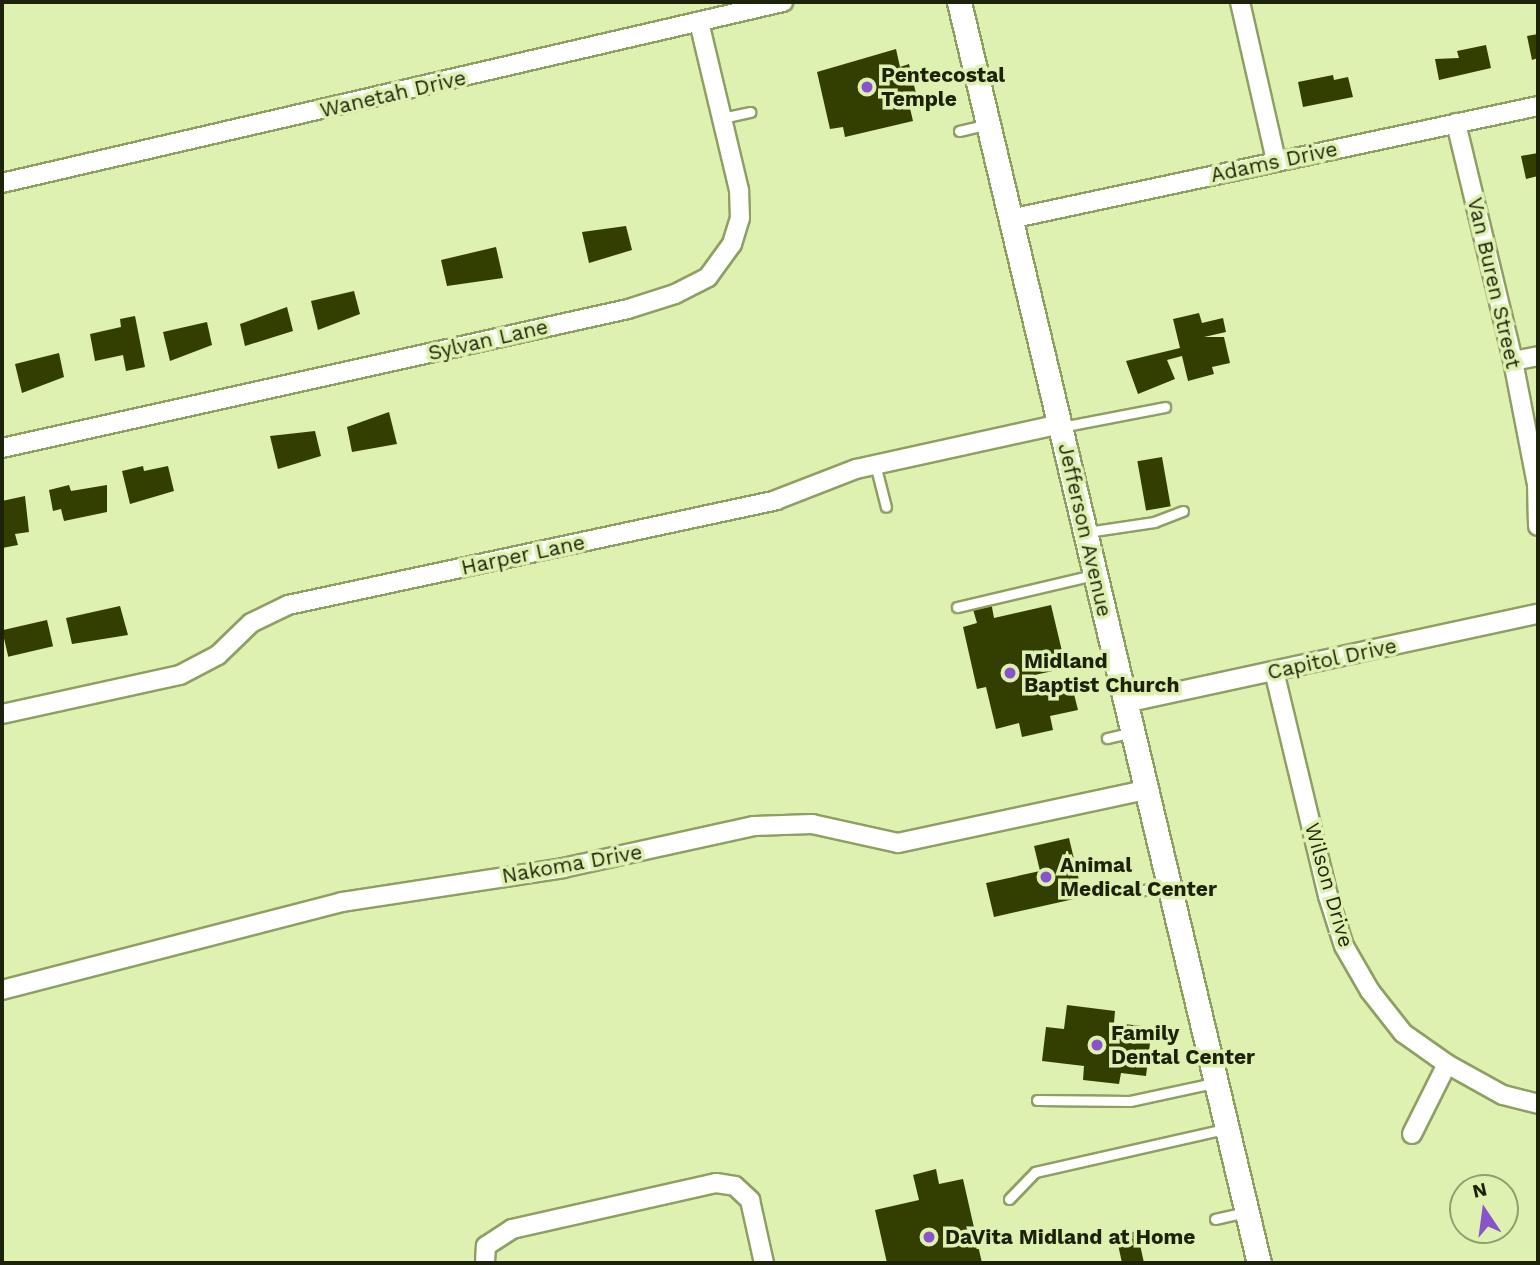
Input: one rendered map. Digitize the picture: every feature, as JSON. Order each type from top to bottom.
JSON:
[{"type":"street","name":"Wanetah Drive","points":[[2,183],[783,2]]},
{"type":"street","name":"Jefferson Avenue","points":[[959,2],[1259,1263]]},
{"type":"street","points":[[1240,2],[1276,161]]},
{"type":"street","name":"Sylvan Lane","points":[[2,448],[675,295],[708,277],[732,244],[740,218],[722,118],[699,22]]},
{"type":"street","name":"Adams Drive","points":[[1010,219],[1538,106]]},
{"type":"street","name":"Van Buren Street","points":[[1456,123],[1513,361],[1537,484],[1538,526]]},
{"type":"street","points":[[1513,361],[1538,356]]},
{"type":"street","name":"Harper Lane","points":[[2,714],[180,675],[218,655],[251,623],[288,606],[776,500],[876,464],[1060,425]]},
{"type":"street","name":"Capitol Drive","points":[[1125,703],[1538,614]]},
{"type":"street","name":"Wilson Drive","points":[[1274,671],[1344,946],[1370,991],[1403,1033],[1447,1064],[1503,1095],[1538,1104]]},
{"type":"street","name":"Nakoma Drive","points":[[2,990],[342,902],[563,869],[754,826],[812,824],[898,843],[1145,790]]},
{"type":"street","points":[[1412,1134],[1447,1064]]},
{"type":"street","points":[[485,1263],[486,1246],[512,1229],[716,1184],[735,1186],[750,1200],[764,1263]]},
{"type":"lane","points":[[722,118],[750,111]]},
{"type":"lane","points":[[959,131],[988,124]]},
{"type":"lane","points":[[1060,425],[1166,407]]},
{"type":"lane","points":[[876,464],[886,507]]},
{"type":"lane","points":[[1085,532],[1154,522],[1183,511]]},
{"type":"lane","points":[[960,604],[1095,574]]},
{"type":"lane","points":[[1107,738],[1132,732]]},
{"type":"lane","points":[[1135,892],[1169,884]]},
{"type":"lane","points":[[1037,1100],[1130,1101],[1216,1082]]},
{"type":"lane","points":[[1009,1199],[1035,1172],[1227,1129]]},
{"type":"lane","points":[[1215,1219],[1247,1212]]},
{"type":"building","points":[[1538,34],[1538,58],[1532,60],[1527,36]]},
{"type":"building","points":[[1486,45],[1491,68],[1439,80],[1435,59],[1459,58],[1457,51]]},
{"type":"building","name":"Pentecostal Temple","points":[[896,49],[900,67],[909,64],[918,102],[909,104],[913,121],[845,137],[843,127],[830,129],[817,72]]},
{"type":"building","points":[[1333,75],[1334,80],[1348,77],[1353,97],[1303,107],[1298,82]]},
{"type":"building","points":[[1538,153],[1538,176],[1526,179],[1521,156]]},
{"type":"building","points":[[626,226],[632,250],[589,263],[582,232]]},
{"type":"building","points":[[496,247],[503,278],[447,286],[441,260]]},
{"type":"building","points":[[354,291],[360,314],[318,330],[311,301]]},
{"type":"building","points":[[287,307],[293,331],[245,346],[240,324]]},
{"type":"building","points":[[1199,313],[1202,323],[1223,318],[1226,332],[1204,337],[1224,337],[1230,363],[1212,367],[1214,374],[1188,381],[1182,356],[1167,360],[1175,379],[1138,394],[1126,361],[1180,348],[1173,319]]},
{"type":"building","points":[[135,316],[145,367],[126,371],[123,355],[95,361],[90,334],[121,327],[120,319]]},
{"type":"building","points":[[207,322],[212,345],[170,361],[163,332]]},
{"type":"building","points":[[59,353],[64,377],[22,393],[15,364]]},
{"type":"building","points":[[389,412],[397,444],[352,452],[347,427]]},
{"type":"building","points":[[315,431],[321,456],[278,469],[270,436]]},
{"type":"building","points":[[1162,457],[1171,506],[1146,511],[1137,461]]},
{"type":"building","points":[[143,466],[144,471],[168,466],[174,491],[130,504],[122,471]]},
{"type":"building","points":[[69,485],[71,491],[107,485],[107,512],[64,521],[61,509],[53,511],[49,490]]},
{"type":"building","points":[[25,496],[29,532],[15,534],[18,545],[2,548],[2,501]]},
{"type":"building","name":"Midland Baptist Church","points":[[991,602],[994,618],[1051,605],[1066,668],[1026,677],[1028,687],[1070,678],[1078,710],[1050,716],[1053,730],[1022,737],[1019,723],[996,729],[986,687],[977,689],[963,627],[977,623],[972,606]]},
{"type":"building","points":[[120,606],[128,635],[72,644],[66,618]]},
{"type":"building","points":[[47,620],[53,646],[8,657],[2,630]]},
{"type":"building","name":"Animal Medical Center","points":[[1069,838],[1083,897],[994,917],[986,883],[1040,871],[1034,846]]},
{"type":"building","name":"Family Dental Center","points":[[1067,1005],[1115,1011],[1114,1023],[1152,1027],[1146,1076],[1121,1073],[1119,1084],[1083,1080],[1084,1066],[1042,1061],[1046,1027],[1064,1029]]},
{"type":"building","name":"DaVita Midland at Home","points":[[936,1169],[939,1184],[963,1179],[982,1263],[887,1263],[875,1210],[919,1200],[913,1175]]},
{"type":"building","points":[[1137,1231],[1144,1263],[1122,1263],[1116,1235]]},
{"type":"place","name":"Pentecostal Temple","points":[[867,87]]},
{"type":"place","name":"Midland Baptist Church","points":[[1010,673]]},
{"type":"place","name":"Animal Medical Center","points":[[1046,877]]},
{"type":"place","name":"Family Dental Center","points":[[1097,1045]]},
{"type":"place","name":"DaVita Midland at Home","points":[[929,1237]]}]
